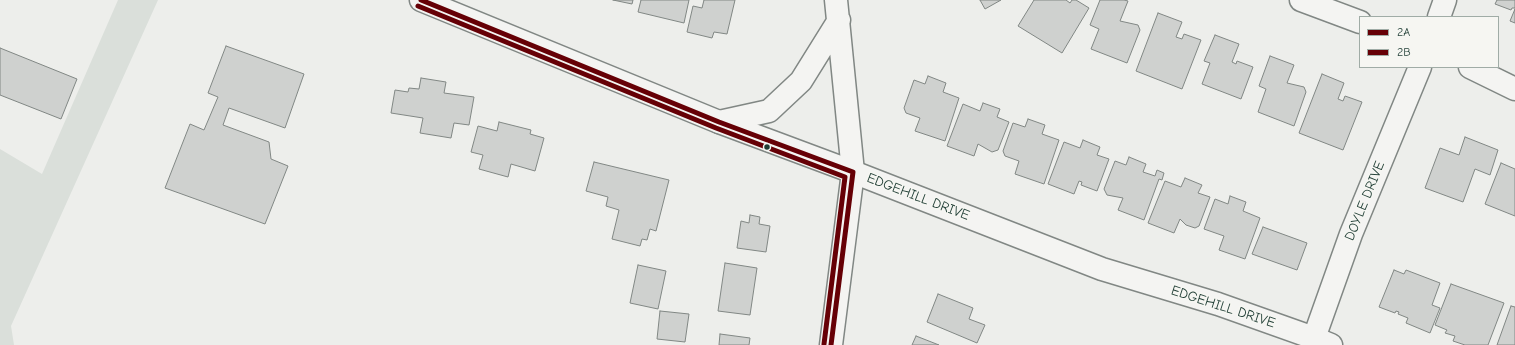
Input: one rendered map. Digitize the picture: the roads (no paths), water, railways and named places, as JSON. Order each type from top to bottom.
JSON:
[{"type":"street","name":"EDGEHILL DRIVE","points":[[421,0],[720,122],[1102,269],[1218,304],[1323,341]]},
{"type":"street","points":[[1301,0],[1359,22]]},
{"type":"street","points":[[1439,16],[1445,0]]},
{"type":"street","points":[[720,122],[769,111],[800,82],[838,10]]},
{"type":"street","points":[[831,345],[853,172],[838,10]]},
{"type":"street","name":"DOYLE DRIVE","points":[[1323,341],[1351,234],[1420,68]]},
{"type":"street","points":[[1472,68],[1515,89]]}]
